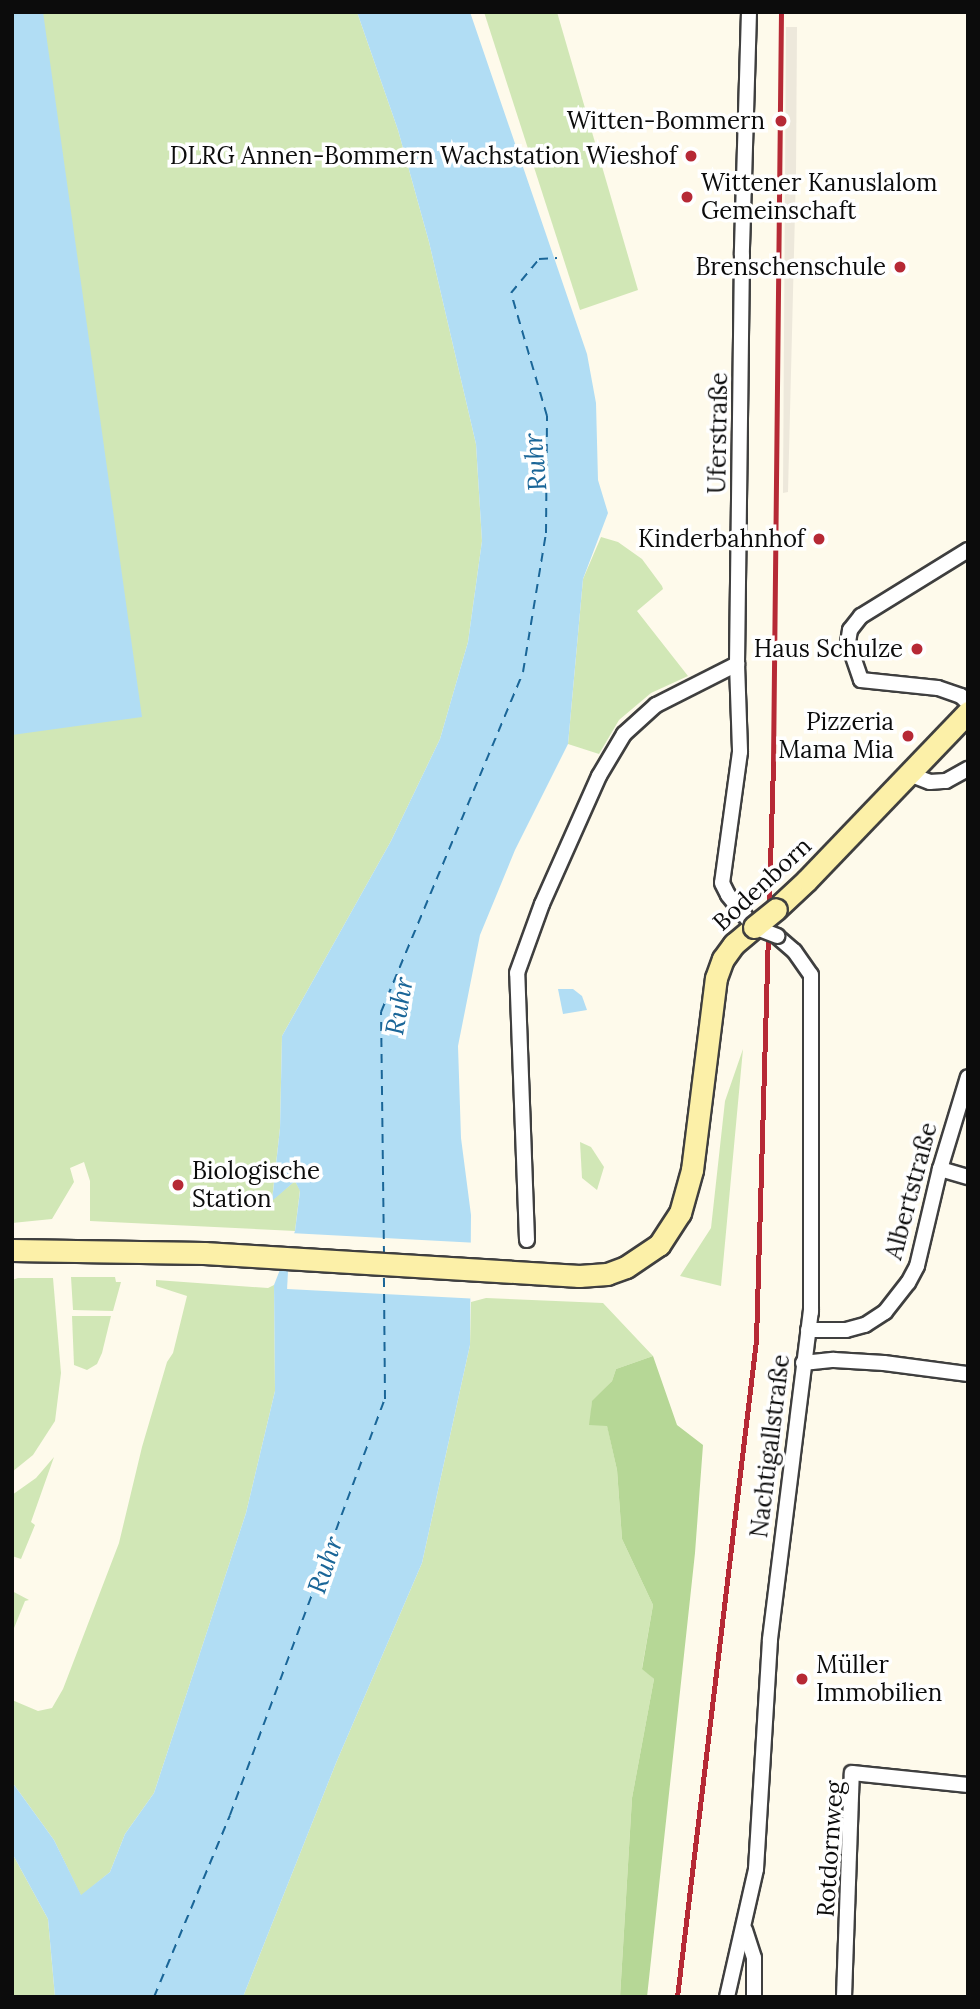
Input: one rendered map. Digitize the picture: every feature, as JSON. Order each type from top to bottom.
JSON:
[{"type":"main road","name":"Bodenborn","points":[[15,1249],[204,1253],[591,1276],[607,1274],[647,1255],[675,1224],[692,1170],[716,978],[723,959],[748,926],[776,909],[968,712]]},
{"type":"street","name":"Uferstraße","points":[[748,926],[722,883],[740,752],[737,664],[749,12]]},
{"type":"street","points":[[968,550],[861,616],[850,630],[848,642],[851,659],[861,680],[939,688],[961,696],[968,703]]},
{"type":"street","points":[[527,1240],[517,973],[542,904],[599,776],[624,734],[656,705],[737,664]]},
{"type":"street","points":[[909,774],[930,782],[946,780],[968,769]]},
{"type":"street","name":"Nachtigallstraße","points":[[727,1997],[756,1869],[770,1639],[812,1287],[811,975],[794,951],[776,936],[748,926]]},
{"type":"street","name":"Albertstraße","points":[[808,1330],[846,1330],[865,1325],[886,1312],[917,1266],[940,1169],[968,1077]]},
{"type":"street","points":[[940,1169],[968,1177]]},
{"type":"street","points":[[803,1363],[859,1361],[968,1374]]},
{"type":"street","name":"Rotdornweg","points":[[844,1997],[852,1773],[968,1785]]},
{"type":"street","points":[[744,1928],[754,1958],[754,1997]]},
{"type":"green space","points":[[12,12],[357,12],[398,130],[429,242],[476,444],[482,541],[468,642],[440,739],[391,841],[282,1036],[280,1128],[272,1200],[295,1181],[300,1190],[295,1231],[90,1221],[90,1181],[84,1162],[70,1168],[74,1182],[52,1219],[12,1223]]},
{"type":"green space","points":[[484,12],[557,12],[638,290],[580,310]]},
{"type":"green space","points":[[601,537],[618,542],[642,559],[662,586],[663,589],[637,611],[688,676],[651,693],[619,720],[599,754],[568,744],[583,579]]},
{"type":"green space","points":[[743,1049],[721,1286],[680,1276],[711,1228],[725,1101]]},
{"type":"green space","points":[[580,1142],[591,1147],[604,1167],[597,1190],[582,1178]]},
{"type":"green space","points":[[71,1277],[115,1277],[116,1282],[121,1282],[113,1311],[73,1310]]},
{"type":"green space","points":[[53,1278],[61,1373],[55,1421],[33,1455],[12,1472],[12,1280]]},
{"type":"green space","points":[[156,1280],[268,1288],[274,1285],[275,1391],[246,1513],[154,1793],[125,1834],[110,1872],[81,1896],[54,1840],[12,1782],[12,1700],[38,1711],[52,1708],[63,1689],[119,1543],[142,1447],[167,1362],[173,1353],[187,1296],[156,1286]]},
{"type":"green space","points":[[486,1298],[603,1303],[653,1356],[616,1369],[612,1381],[592,1402],[590,1425],[607,1425],[617,1470],[622,1539],[653,1605],[642,1668],[654,1679],[632,1798],[620,1997],[243,1997],[336,1763],[422,1563],[470,1345],[471,1302]]},
{"type":"green space","points":[[72,1316],[111,1316],[102,1353],[97,1364],[87,1370],[74,1365]]},
{"type":"green space","points":[[653,1356],[677,1425],[703,1445],[695,1553],[647,1997],[620,1997],[632,1798],[654,1679],[642,1669],[653,1605],[622,1539],[617,1470],[607,1426],[589,1425],[592,1401],[612,1381],[616,1369]]},
{"type":"green space","points":[[54,1457],[31,1522],[35,1525],[21,1559],[12,1556],[12,1495],[36,1478]]},
{"type":"green space","points":[[12,1591],[29,1600],[25,1601],[12,1633]]},
{"type":"green space","points":[[12,1853],[48,1919],[55,1997],[12,1997]]},
{"type":"shaded area","name":"Witten-Bommern","points":[[786,27],[797,27],[788,492],[783,493]]},
{"type":"water","points":[[12,12],[43,12],[142,717],[12,735]]},
{"type":"water","name":"Ruhr","points":[[357,12],[470,12],[587,354],[596,403],[598,480],[608,513],[583,579],[568,744],[515,850],[480,935],[458,1046],[461,1138],[471,1215],[470,1345],[422,1563],[336,1763],[243,1997],[55,1997],[48,1919],[12,1853],[12,1782],[54,1840],[81,1895],[110,1872],[125,1834],[154,1793],[246,1513],[275,1391],[274,1285],[295,1231],[300,1191],[295,1181],[272,1201],[280,1128],[282,1036],[391,841],[440,739],[468,642],[482,541],[476,444],[429,242],[398,130]]},
{"type":"water","points":[[558,989],[573,989],[582,996],[587,1010],[563,1014]]},
{"type":"pier","points":[[290,1233],[474,1243],[471,1299],[287,1289]]},
{"type":"ferry route","points":[[384,1255],[381,1012],[523,672],[546,533],[547,416],[511,293],[539,259],[557,258]]},
{"type":"ferry route","points":[[154,1997],[230,1815],[385,1399],[384,1275]]},
{"type":"railway","points":[[677,1997],[756,1340],[773,763],[781,12]]},
{"type":"place","name":"Witten-Bommern","points":[[781,121]]},
{"type":"place","name":"DLRG Annen-Bommern Wachstation Wieshof","points":[[691,156]]},
{"type":"place","name":"Wittener Kanuslalom Gemeinschaft","points":[[687,197]]},
{"type":"place","name":"Brenschenschule","points":[[900,267]]},
{"type":"place","name":"Kinderbahnhof","points":[[819,539]]},
{"type":"place","name":"Haus Schulze","points":[[917,649]]},
{"type":"place","name":"Pizzeria Mama Mia","points":[[908,736]]},
{"type":"place","name":"Biologische Station","points":[[178,1185]]},
{"type":"place","name":"Müller Immobilien","points":[[802,1679]]}]
